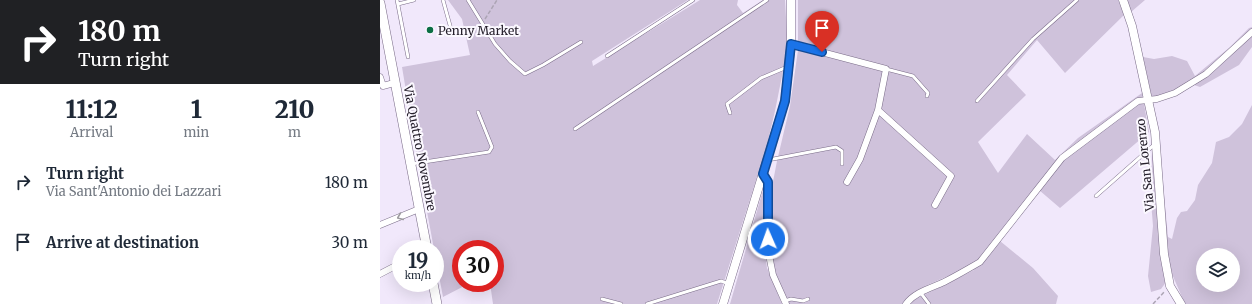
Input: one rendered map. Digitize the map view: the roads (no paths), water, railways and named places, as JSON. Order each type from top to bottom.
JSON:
[{"type":"main road","name":"Via Quattro Novembre","points":[[380,3],[388,52],[425,240]]},
{"type":"main road","name":"Via Quattro Novembre","points":[[380,36],[388,52]]},
{"type":"main road","points":[[435,292],[437,304]]},
{"type":"street","points":[[723,304],[785,101],[791,44],[791,0]]},
{"type":"street","name":"Via San Lorenzo","points":[[1122,0],[1132,26],[1156,143],[1164,254],[1170,286],[1181,304]]},
{"type":"street","points":[[906,304],[910,298],[920,292],[964,272],[980,262],[1062,158],[1138,101],[1157,99],[1175,93],[1206,74],[1252,32]]},
{"type":"street","points":[[791,44],[886,69],[878,110],[860,159],[847,182]]},
{"type":"street","points":[[380,77],[382,86],[394,83]]},
{"type":"street","points":[[878,110],[951,176],[935,205]]},
{"type":"street","points":[[763,174],[768,182],[769,255],[773,275],[785,302]]},
{"type":"street","points":[[380,225],[419,209]]},
{"type":"street","points":[[380,274],[392,268]]},
{"type":"lane","points":[[408,58],[397,2],[414,0]]},
{"type":"lane","points":[[443,0],[451,29]]},
{"type":"lane","points":[[468,0],[495,44],[510,61],[525,74],[581,42]]},
{"type":"lane","points":[[607,56],[693,0]]},
{"type":"lane","points":[[575,129],[767,0]]},
{"type":"lane","points":[[977,101],[1033,40],[1077,0]]},
{"type":"lane","points":[[730,113],[727,104],[761,78],[789,66]]},
{"type":"lane","points":[[886,69],[913,76],[928,93],[927,96]]},
{"type":"lane","points":[[411,164],[489,152],[492,147],[478,112]]},
{"type":"lane","points":[[1096,196],[1156,143]]},
{"type":"lane","points":[[768,160],[836,146],[842,151],[842,164]]},
{"type":"lane","points":[[647,304],[721,281],[729,284]]},
{"type":"lane","points":[[920,292],[929,304]]},
{"type":"lane","points":[[602,299],[621,304]]},
{"type":"lane","points":[[785,302],[791,299],[803,301],[808,299]]},
{"type":"place","name":"Penny Market","points":[[430,30]]}]
